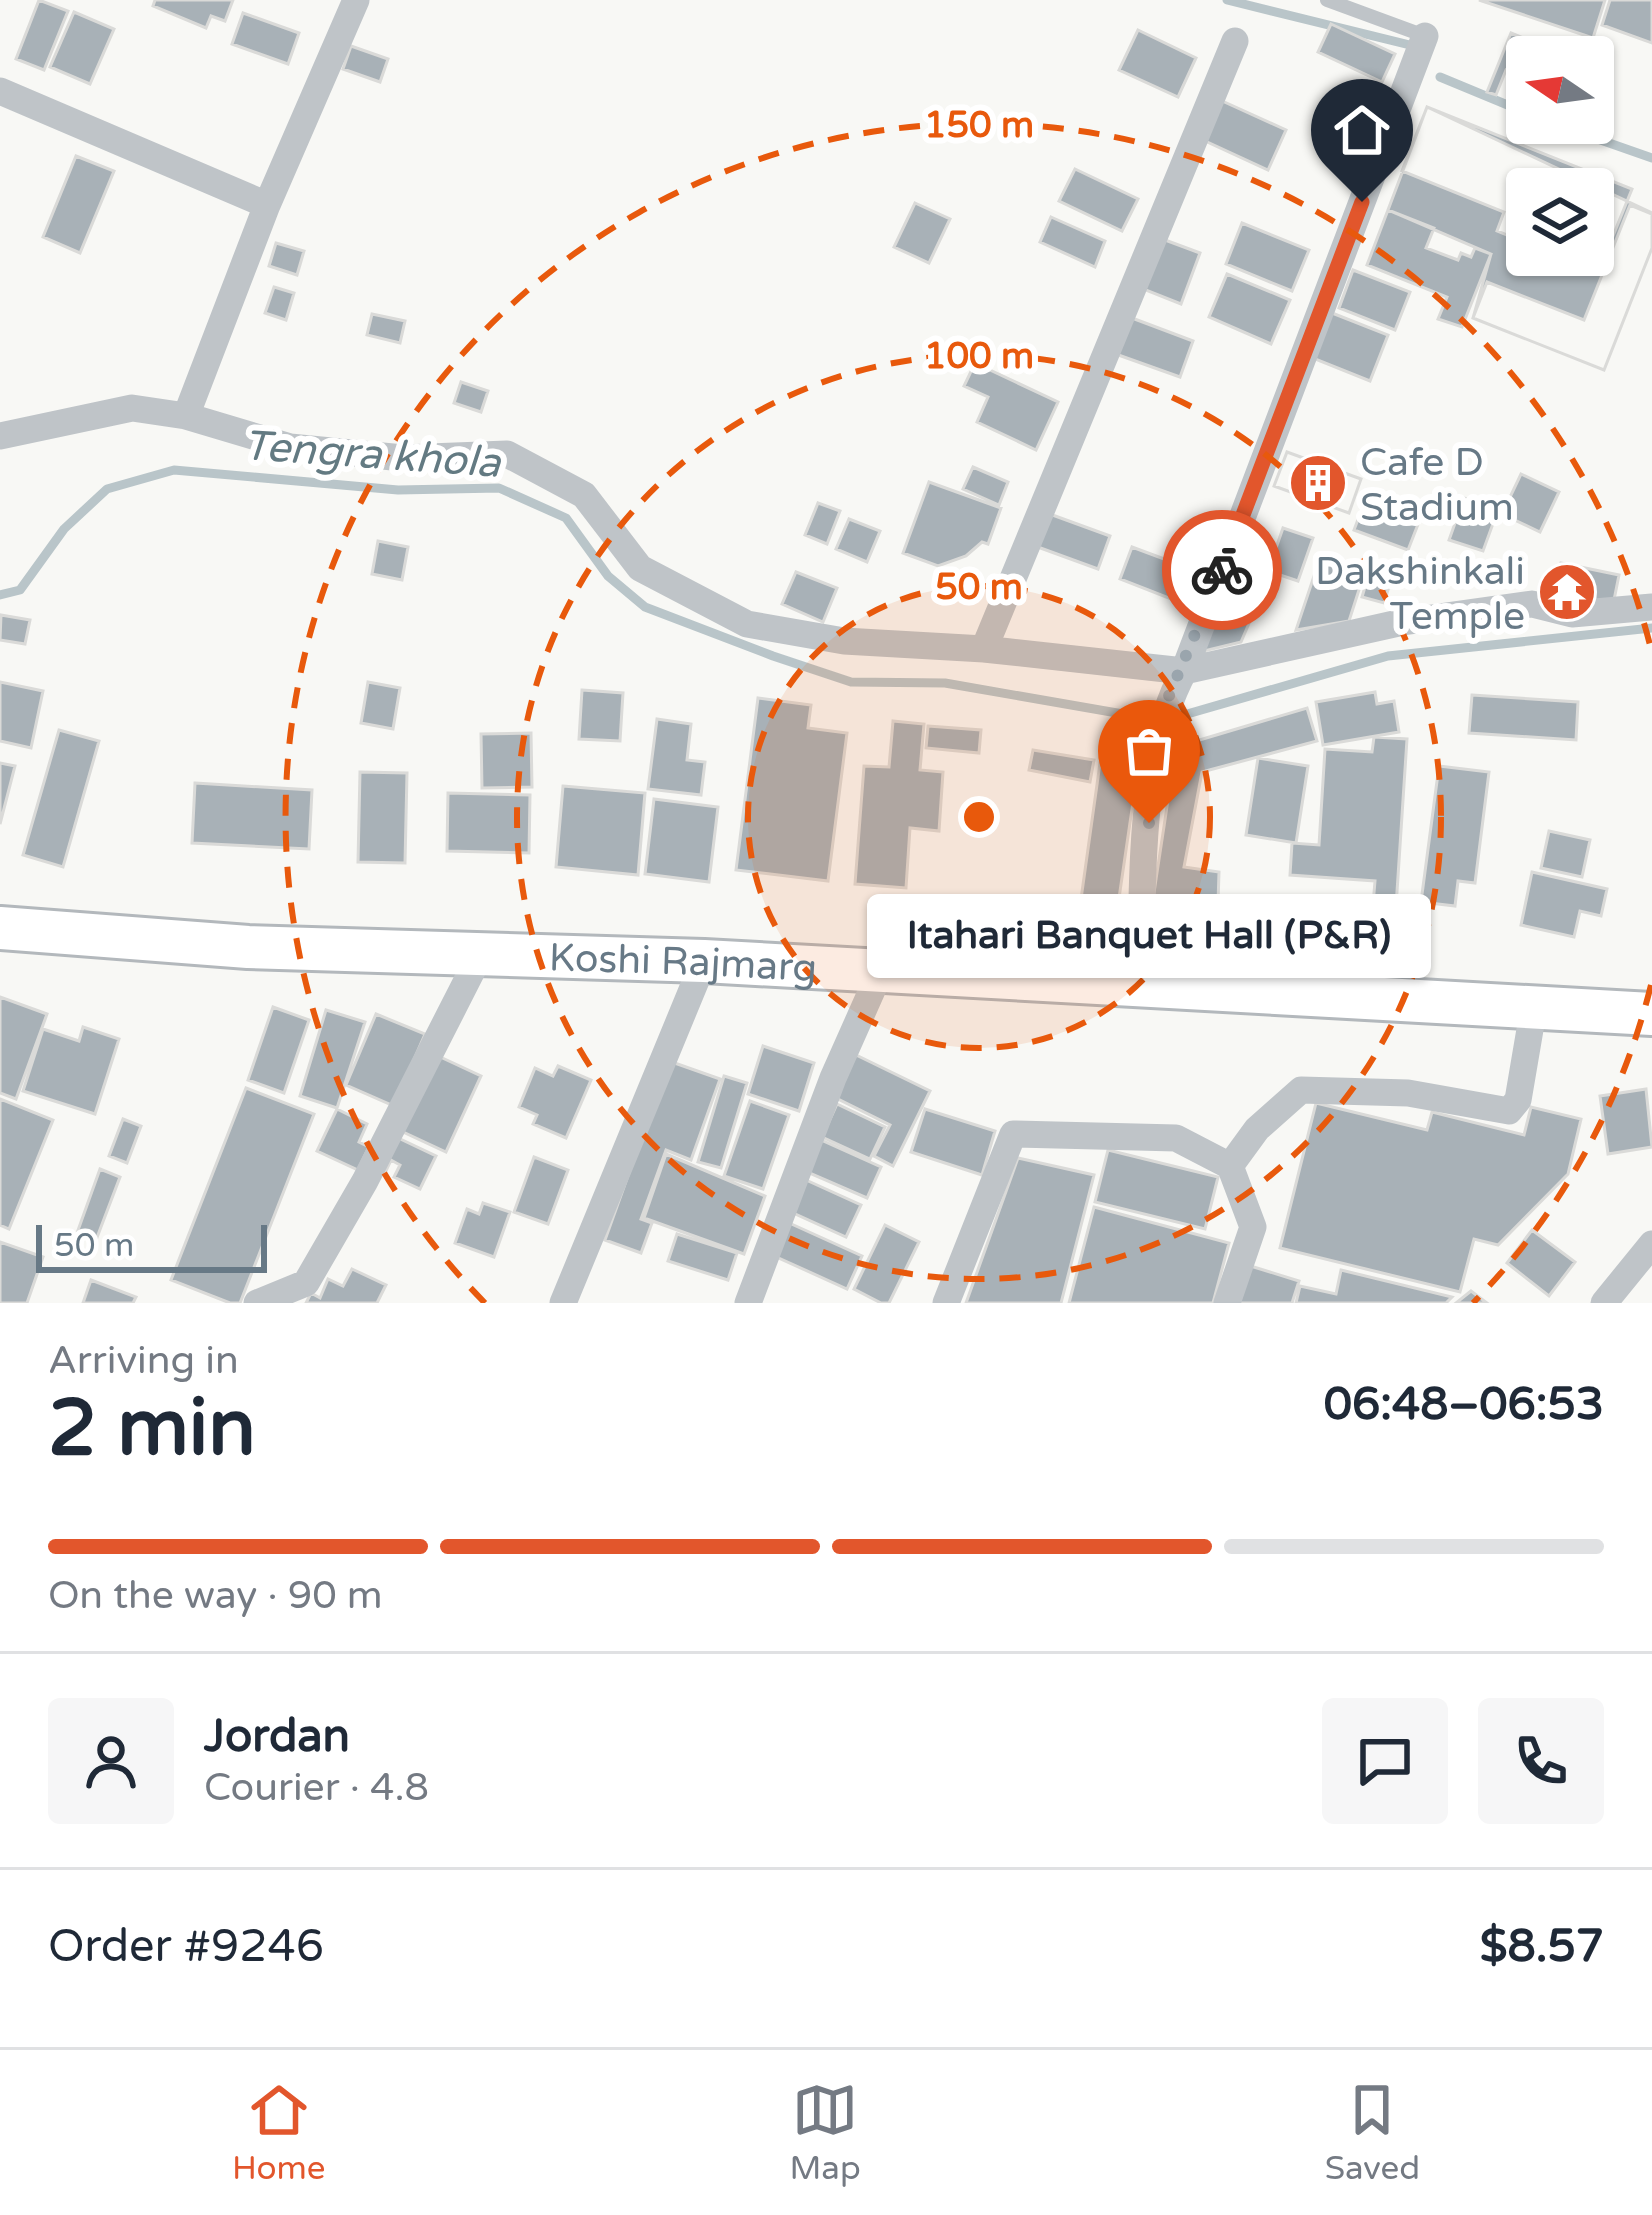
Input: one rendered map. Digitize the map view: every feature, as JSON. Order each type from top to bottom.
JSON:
[{"type":"main road","name":"Koshi Rajmarg","points":[[0,928],[248,947],[704,961],[1652,1014]]},
{"type":"street","points":[[186,416],[267,206],[356,0]]},
{"type":"street","points":[[1138,982],[1163,710],[1184,670],[1425,36]]},
{"type":"street","points":[[984,649],[1235,41]]},
{"type":"street","points":[[0,91],[267,206]]},
{"type":"street","points":[[0,436],[132,408],[186,416],[290,447],[404,458],[507,454],[584,495],[640,568],[747,624],[844,641],[984,649],[1184,670],[1356,628],[1532,604],[1572,614],[1652,607]]},
{"type":"street","points":[[257,1303],[306,1283],[365,1181],[480,956]]},
{"type":"street","points":[[563,1303],[704,961]]},
{"type":"street","points":[[748,1303],[833,1078],[881,970]]},
{"type":"street","points":[[1230,1166],[1256,1129],[1301,1090],[1408,1094],[1515,1108],[1534,1006]]},
{"type":"street","points":[[946,1303],[1013,1134],[1176,1138],[1230,1166],[1253,1227],[1227,1303]]},
{"type":"street","points":[[1604,1303],[1652,1244]]},
{"type":"lane","points":[[1327,0],[1425,36]]},
{"type":"building","points":[[39,0],[68,11],[44,70],[16,59]]},
{"type":"building","points":[[155,0],[233,0],[225,21],[211,16],[206,28],[153,6]]},
{"type":"building","points":[[1479,0],[1605,0],[1594,36]]},
{"type":"building","points":[[1610,0],[1652,0],[1652,43],[1602,25]]},
{"type":"building","points":[[74,12],[114,29],[90,84],[50,67]]},
{"type":"building","points":[[243,13],[299,33],[288,64],[232,44]]},
{"type":"building","points":[[1331,24],[1395,54],[1382,82],[1318,52]]},
{"type":"building","points":[[1138,30],[1196,58],[1178,97],[1119,70]]},
{"type":"building","points":[[1506,45],[1506,70],[1496,95],[1487,92]]},
{"type":"building","points":[[351,46],[388,59],[380,82],[343,69]]},
{"type":"building","points":[[1220,100],[1286,130],[1268,170],[1203,140]]},
{"type":"building","points":[[1427,107],[1506,139],[1506,144],[1520,144],[1580,168],[1506,168],[1506,235],[1497,231],[1504,212],[1402,171]]},
{"type":"building","points":[[1427,107],[1556,168],[1506,168],[1506,276],[1614,276],[1614,195],[1652,213],[1652,248],[1604,370],[1473,318],[1491,254],[1388,210]]},
{"type":"building","points":[[76,156],[114,171],[80,253],[43,237]]},
{"type":"building","points":[[1075,169],[1138,199],[1122,231],[1059,201]]},
{"type":"building","points":[[1614,182],[1632,189],[1614,233]]},
{"type":"building","points":[[915,203],[950,219],[929,263],[894,247]]},
{"type":"building","points":[[1630,205],[1652,214],[1652,248],[1604,370],[1473,318],[1487,282],[1584,320],[1602,276],[1614,276],[1614,245]]},
{"type":"building","points":[[1388,210],[1434,228],[1426,248],[1458,260],[1461,253],[1471,257],[1475,248],[1491,254],[1462,327],[1438,319],[1447,297],[1367,265]]},
{"type":"building","points":[[1051,217],[1105,241],[1095,267],[1040,242]]},
{"type":"building","points":[[1242,223],[1309,250],[1292,291],[1226,264]]},
{"type":"building","points":[[1157,237],[1200,253],[1181,304],[1138,287]]},
{"type":"building","points":[[276,243],[304,251],[297,275],[269,266]]},
{"type":"building","points":[[1353,270],[1410,292],[1395,330],[1339,308]]},
{"type":"building","points":[[1227,274],[1290,300],[1271,344],[1209,317]]},
{"type":"building","points":[[274,287],[294,293],[286,320],[265,313]]},
{"type":"building","points":[[1327,311],[1388,335],[1370,381],[1310,357]]},
{"type":"building","points":[[372,314],[405,321],[400,343],[367,335]]},
{"type":"building","points":[[1124,315],[1193,341],[1180,377],[1110,352]]},
{"type":"building","points":[[975,363],[1058,402],[1036,450],[977,422],[988,397],[964,386]]},
{"type":"building","points":[[461,382],[488,391],[481,412],[454,403]]},
{"type":"building","name":"Cafe D Stadium","points":[[1287,452],[1361,479],[1349,513],[1274,486]]},
{"type":"building","name":"Cafe D Stadium","points":[[1287,452],[1361,479],[1349,513],[1274,486]]},
{"type":"building","points":[[973,467],[1008,482],[999,505],[963,489]]},
{"type":"building","points":[[1521,474],[1559,492],[1540,532],[1502,514]]},
{"type":"building","points":[[929,482],[1001,508],[988,544],[982,542],[966,556],[938,566],[903,553]]},
{"type":"building","points":[[1368,493],[1422,514],[1408,550],[1354,530]]},
{"type":"building","points":[[1464,498],[1498,510],[1483,551],[1449,540]]},
{"type":"building","points":[[818,503],[840,511],[827,544],[805,535]]},
{"type":"building","points":[[1047,513],[1110,536],[1098,569],[1035,546]]},
{"type":"building","points":[[849,519],[880,531],[867,562],[836,549]]},
{"type":"building","points":[[1283,528],[1313,538],[1298,581],[1268,571]]},
{"type":"building","points":[[378,541],[408,547],[402,580],[372,574]]},
{"type":"building","points":[[1132,547],[1191,569],[1179,602],[1120,579]]},
{"type":"building","points":[[1321,555],[1366,568],[1349,621],[1296,630]]},
{"type":"building","points":[[1561,563],[1619,575],[1613,605],[1555,594]]},
{"type":"building","points":[[1370,570],[1392,577],[1384,603],[1362,597]]},
{"type":"building","points":[[796,572],[837,588],[823,622],[782,604]]},
{"type":"building","points":[[1220,596],[1250,621],[1241,642],[1200,652]]},
{"type":"building","points":[[1,615],[30,620],[25,644],[0,640]]},
{"type":"building","points":[[0,682],[43,691],[31,748],[0,741]]},
{"type":"building","points":[[368,682],[400,688],[393,729],[361,723]]},
{"type":"building","points":[[582,690],[623,693],[620,741],[579,739]]},
{"type":"building","points":[[1375,692],[1377,704],[1394,701],[1399,732],[1323,745],[1316,702]]},
{"type":"building","points":[[1472,695],[1578,702],[1576,740],[1469,733]]},
{"type":"building","points":[[758,698],[811,705],[808,728],[847,733],[828,881],[736,870]]},
{"type":"building","points":[[1307,708],[1317,741],[1202,772],[1184,867],[1219,872],[1218,903],[1153,899],[1176,747]]},
{"type":"building","points":[[657,719],[691,724],[687,760],[705,762],[701,795],[648,789]]},
{"type":"building","points":[[893,721],[924,724],[920,770],[943,772],[939,831],[910,828],[906,888],[855,884],[864,766],[889,767]]},
{"type":"building","points":[[928,726],[981,730],[979,753],[926,748]]},
{"type":"building","points":[[59,730],[99,741],[63,867],[23,855]]},
{"type":"building","points":[[531,733],[532,787],[482,788],[481,734]]},
{"type":"building","points":[[1374,737],[1407,739],[1396,907],[1373,905],[1375,881],[1290,875],[1292,843],[1319,845],[1325,749],[1372,752]]},
{"type":"building","points":[[1033,750],[1094,760],[1090,782],[1029,770]]},
{"type":"building","points":[[1258,758],[1308,766],[1296,843],[1246,835]]},
{"type":"building","points":[[0,763],[15,766],[0,824]]},
{"type":"building","points":[[1100,763],[1138,768],[1118,905],[1081,899]]},
{"type":"building","points":[[1439,766],[1489,772],[1475,883],[1458,881],[1455,906],[1421,902]]},
{"type":"building","points":[[360,772],[407,773],[405,863],[358,862]]},
{"type":"building","points":[[195,783],[312,790],[309,849],[192,843]]},
{"type":"building","points":[[563,786],[645,793],[638,875],[556,867]]},
{"type":"building","points":[[448,793],[530,795],[529,853],[447,851]]},
{"type":"building","points":[[654,799],[718,807],[709,882],[645,874]]},
{"type":"building","points":[[1549,831],[1590,840],[1582,877],[1541,868]]},
{"type":"building","points":[[1532,872],[1607,889],[1601,916],[1580,911],[1574,937],[1521,925]]},
{"type":"building","points":[[0,997],[47,1014],[16,1099],[0,1093]]},
{"type":"building","points":[[273,1007],[309,1020],[284,1093],[248,1080]]},
{"type":"building","points":[[326,1010],[365,1022],[337,1108],[300,1096]]},
{"type":"building","points":[[376,1014],[425,1034],[394,1106],[346,1085]]},
{"type":"building","points":[[83,1027],[119,1039],[95,1114],[23,1091],[43,1029],[79,1041]]},
{"type":"building","points":[[763,1046],[814,1063],[799,1111],[748,1094]]},
{"type":"building","points":[[854,1054],[930,1091],[893,1166],[874,1156],[890,1125],[834,1097]]},
{"type":"building","points":[[436,1055],[481,1076],[446,1152],[401,1131]]},
{"type":"building","points":[[669,1061],[720,1079],[691,1160],[666,1150],[641,1219],[652,1223],[641,1253],[605,1240]]},
{"type":"building","points":[[558,1066],[591,1080],[566,1138],[533,1124],[537,1115],[519,1107],[535,1068],[553,1076]]},
{"type":"building","points":[[724,1076],[747,1083],[721,1168],[698,1162]]},
{"type":"building","points":[[246,1088],[314,1114],[240,1303],[230,1303],[171,1280]]},
{"type":"building","points":[[1646,1089],[1652,1147],[1608,1154],[1600,1096]]},
{"type":"building","points":[[0,1099],[53,1120],[9,1229],[0,1225]]},
{"type":"building","points":[[750,1101],[789,1115],[763,1189],[724,1176]]},
{"type":"building","points":[[1316,1103],[1427,1130],[1432,1112],[1524,1135],[1531,1107],[1581,1119],[1568,1174],[1498,1245],[1474,1239],[1460,1292],[1280,1248]]},
{"type":"building","points":[[837,1104],[885,1127],[870,1159],[822,1137]]},
{"type":"building","points":[[337,1109],[367,1124],[359,1142],[369,1147],[358,1170],[317,1151]]},
{"type":"building","points":[[925,1109],[995,1131],[982,1175],[911,1152]]},
{"type":"building","points":[[123,1119],[141,1126],[127,1163],[109,1156]]},
{"type":"building","points":[[394,1136],[436,1156],[420,1189],[394,1177],[400,1165],[391,1160],[385,1173],[378,1170]]},
{"type":"building","points":[[821,1140],[881,1167],[867,1198],[807,1172]]},
{"type":"building","points":[[1108,1150],[1218,1177],[1205,1229],[1095,1202]]},
{"type":"building","points":[[666,1154],[765,1196],[744,1254],[644,1218]]},
{"type":"building","points":[[534,1157],[568,1170],[548,1224],[514,1212]]},
{"type":"building","points":[[1018,1158],[1094,1175],[1061,1303],[966,1303]]},
{"type":"building","points":[[100,1169],[120,1177],[96,1240],[77,1233]]},
{"type":"building","points":[[806,1180],[861,1205],[846,1237],[791,1212]]},
{"type":"building","points":[[483,1203],[510,1212],[494,1257],[455,1243],[467,1209],[479,1214]]},
{"type":"building","points":[[1094,1207],[1229,1243],[1213,1303],[1069,1303]]},
{"type":"building","points":[[787,1222],[862,1256],[847,1289],[772,1255]]},
{"type":"building","points":[[885,1225],[919,1242],[889,1303],[881,1303],[854,1289]]},
{"type":"building","points":[[1532,1230],[1575,1262],[1549,1296],[1507,1263]]},
{"type":"building","points":[[677,1234],[737,1253],[728,1280],[668,1261]]},
{"type":"building","points":[[0,1242],[43,1257],[27,1303],[0,1303]]},
{"type":"building","points":[[1244,1264],[1299,1281],[1292,1303],[1232,1303]]},
{"type":"building","points":[[352,1269],[386,1285],[377,1303],[306,1303],[311,1293],[320,1298],[328,1279],[343,1286]]},
{"type":"building","points":[[1341,1270],[1452,1297],[1446,1303],[1296,1303],[1300,1286],[1336,1294]]},
{"type":"building","points":[[91,1280],[136,1297],[133,1303],[83,1303]]},
{"type":"building","points":[[1471,1291],[1487,1303],[1456,1303]]},
{"type":"waterway","points":[[1227,0],[1414,46]]},
{"type":"waterway","points":[[1440,77],[1506,104]]},
{"type":"waterway","points":[[1612,144],[1652,158]]},
{"type":"waterway","name":"Tengra khola","points":[[0,595],[20,590],[64,529],[107,489],[174,470],[398,490],[499,488],[566,518],[608,576],[645,607],[773,656],[851,682],[945,683],[1163,721],[1388,656],[1652,628]]},
{"type":"way so far","points":[[1149,823],[1163,710],[1184,670],[1222,570]]},
{"type":"place","name":"Cafe D Stadium","points":[[1318,483]]},
{"type":"place","name":"Dakshinkali Temple","points":[[1567,592]]},
{"type":"place","name":"Itahari Banquet Hall (P&R)","points":[[1149,823]]},
{"type":"route","points":[[1222,570],[1362,202]]}]
